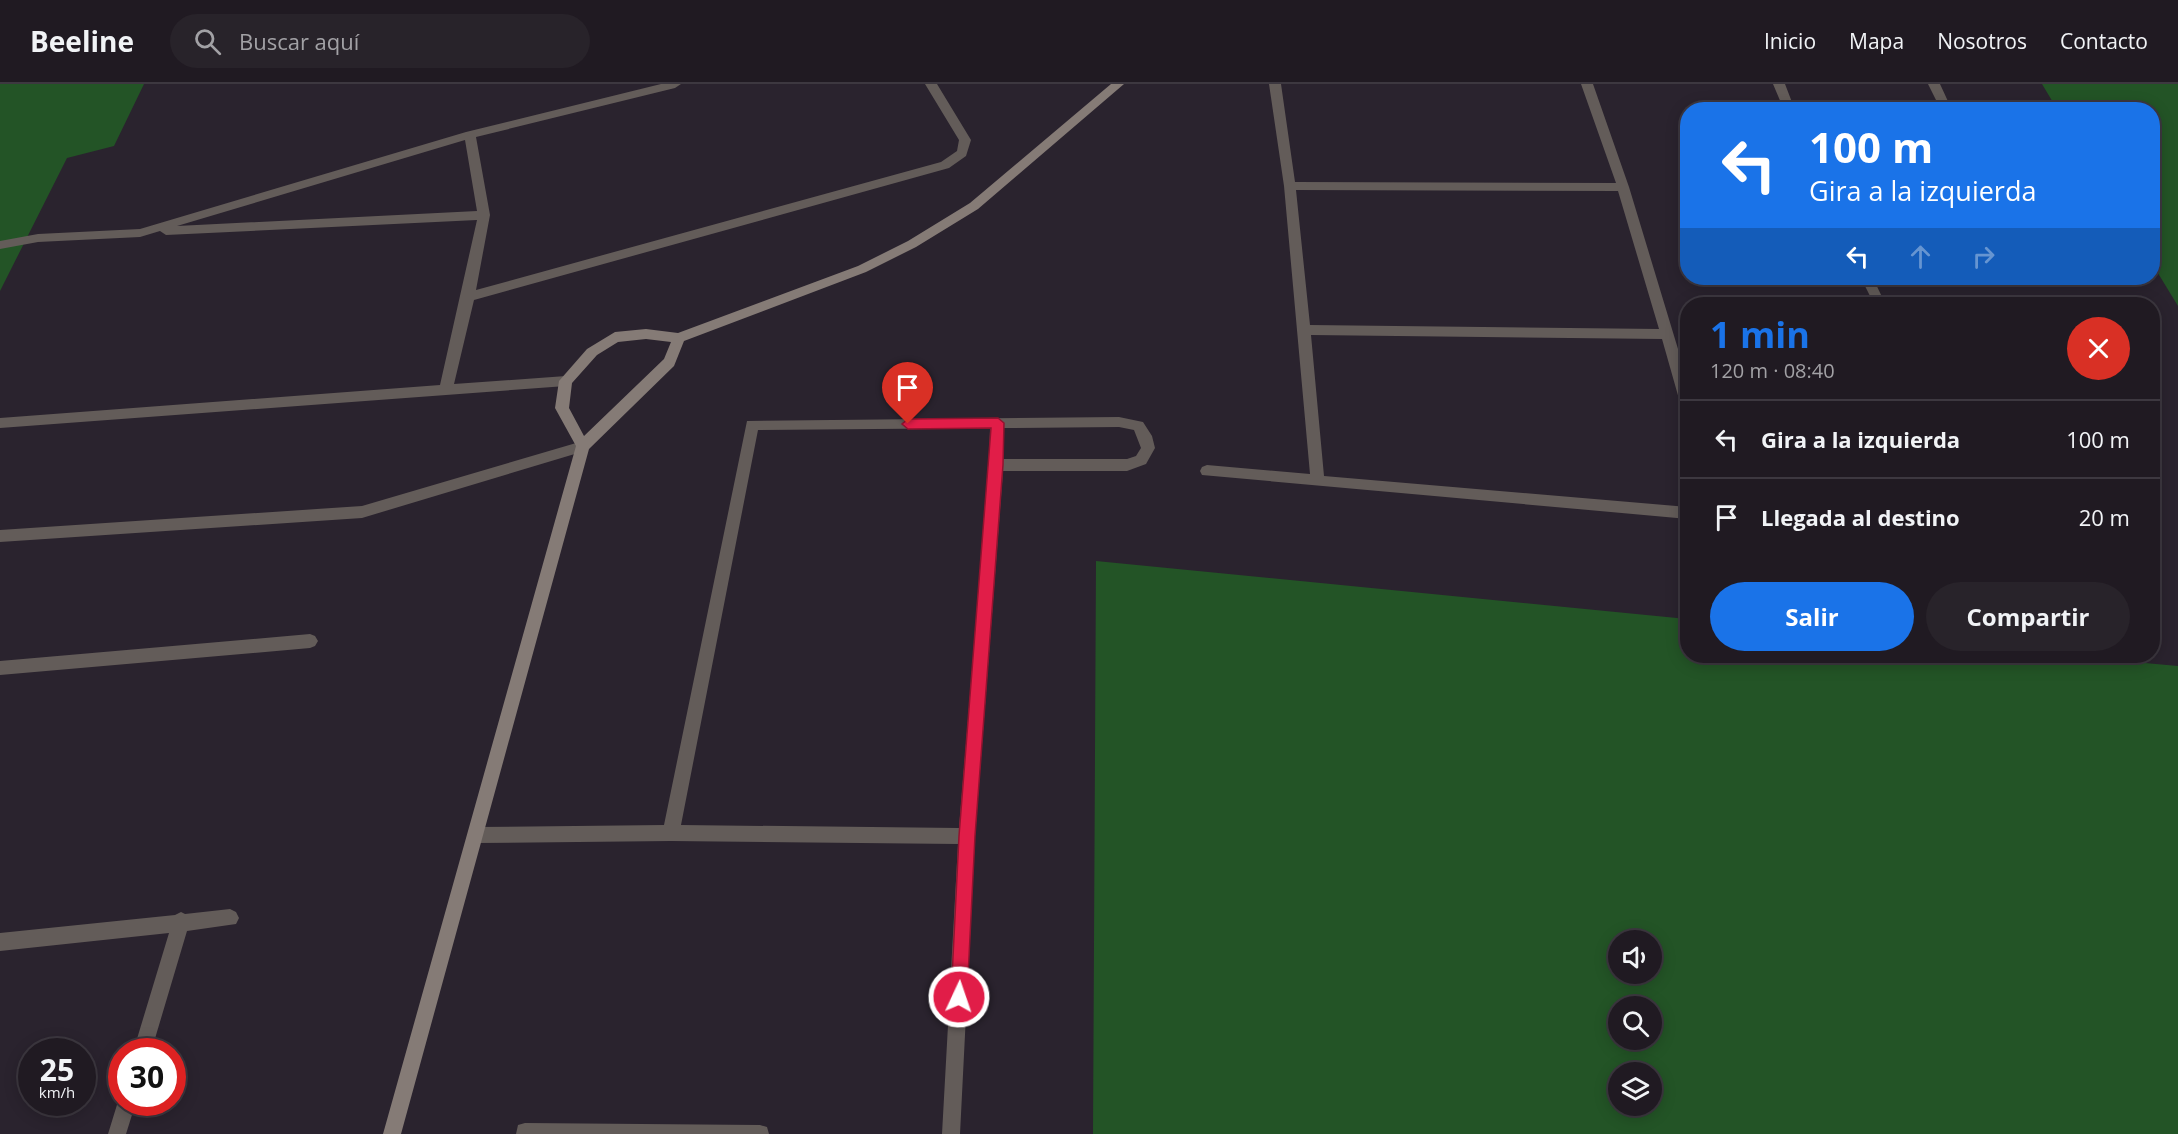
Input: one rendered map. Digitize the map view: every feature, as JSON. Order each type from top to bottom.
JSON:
[{"type":"street","points":[[140,232],[470,135],[675,84]]},
{"type":"street","points":[[468,297],[945,165],[962,153],[965,140],[931,84]]},
{"type":"street","points":[[392,1134],[477,835],[583,446],[562,408],[566,381],[592,352],[615,337],[646,334],[680,338],[862,269],[948,223],[999,187],[1118,84]]},
{"type":"street","points":[[1275,84],[1290,186],[1318,481]]},
{"type":"street","points":[[1587,84],[1623,187],[1680,379]]},
{"type":"street","points":[[1779,84],[1787,102]]},
{"type":"street","points":[[1934,84],[1943,102]]},
{"type":"street","points":[[446,390],[484,215],[470,135]]},
{"type":"street","points":[[1290,186],[1623,187]]},
{"type":"street","points":[[0,245],[38,238],[484,215]]},
{"type":"street","points":[[1304,330],[1667,334]]},
{"type":"street","points":[[0,536],[362,512],[583,446],[669,362],[680,338]]},
{"type":"street","points":[[0,423],[566,381]]},
{"type":"street","points":[[671,833],[752,425],[1119,422],[1138,426],[1145,436],[1148,448],[1141,460],[1127,465],[996,465]]},
{"type":"street","points":[[951,1134],[967,836],[998,423]]},
{"type":"street","points":[[1207,471],[1680,512]]},
{"type":"street","points":[[0,668],[310,641]]},
{"type":"street","points":[[477,835],[671,833],[967,836]]},
{"type":"street","points":[[0,942],[181,921],[230,918]]},
{"type":"street","points":[[146,1038],[181,921]]},
{"type":"street","points":[[117,1134],[123,1116]]},
{"type":"street","points":[[525,1132],[760,1134]]},
{"type":"green space","points":[[0,84],[144,84],[114,146],[67,158],[0,291]]},
{"type":"green space","points":[[2042,84],[2178,84],[2178,306],[2160,276],[2160,102],[2053,102]]},
{"type":"green space","points":[[1096,561],[1680,618],[1680,663],[2145,663],[2178,666],[2178,1134],[1093,1134]]},
{"type":"route","points":[[908,424],[998,423],[967,836],[959,997]]}]
